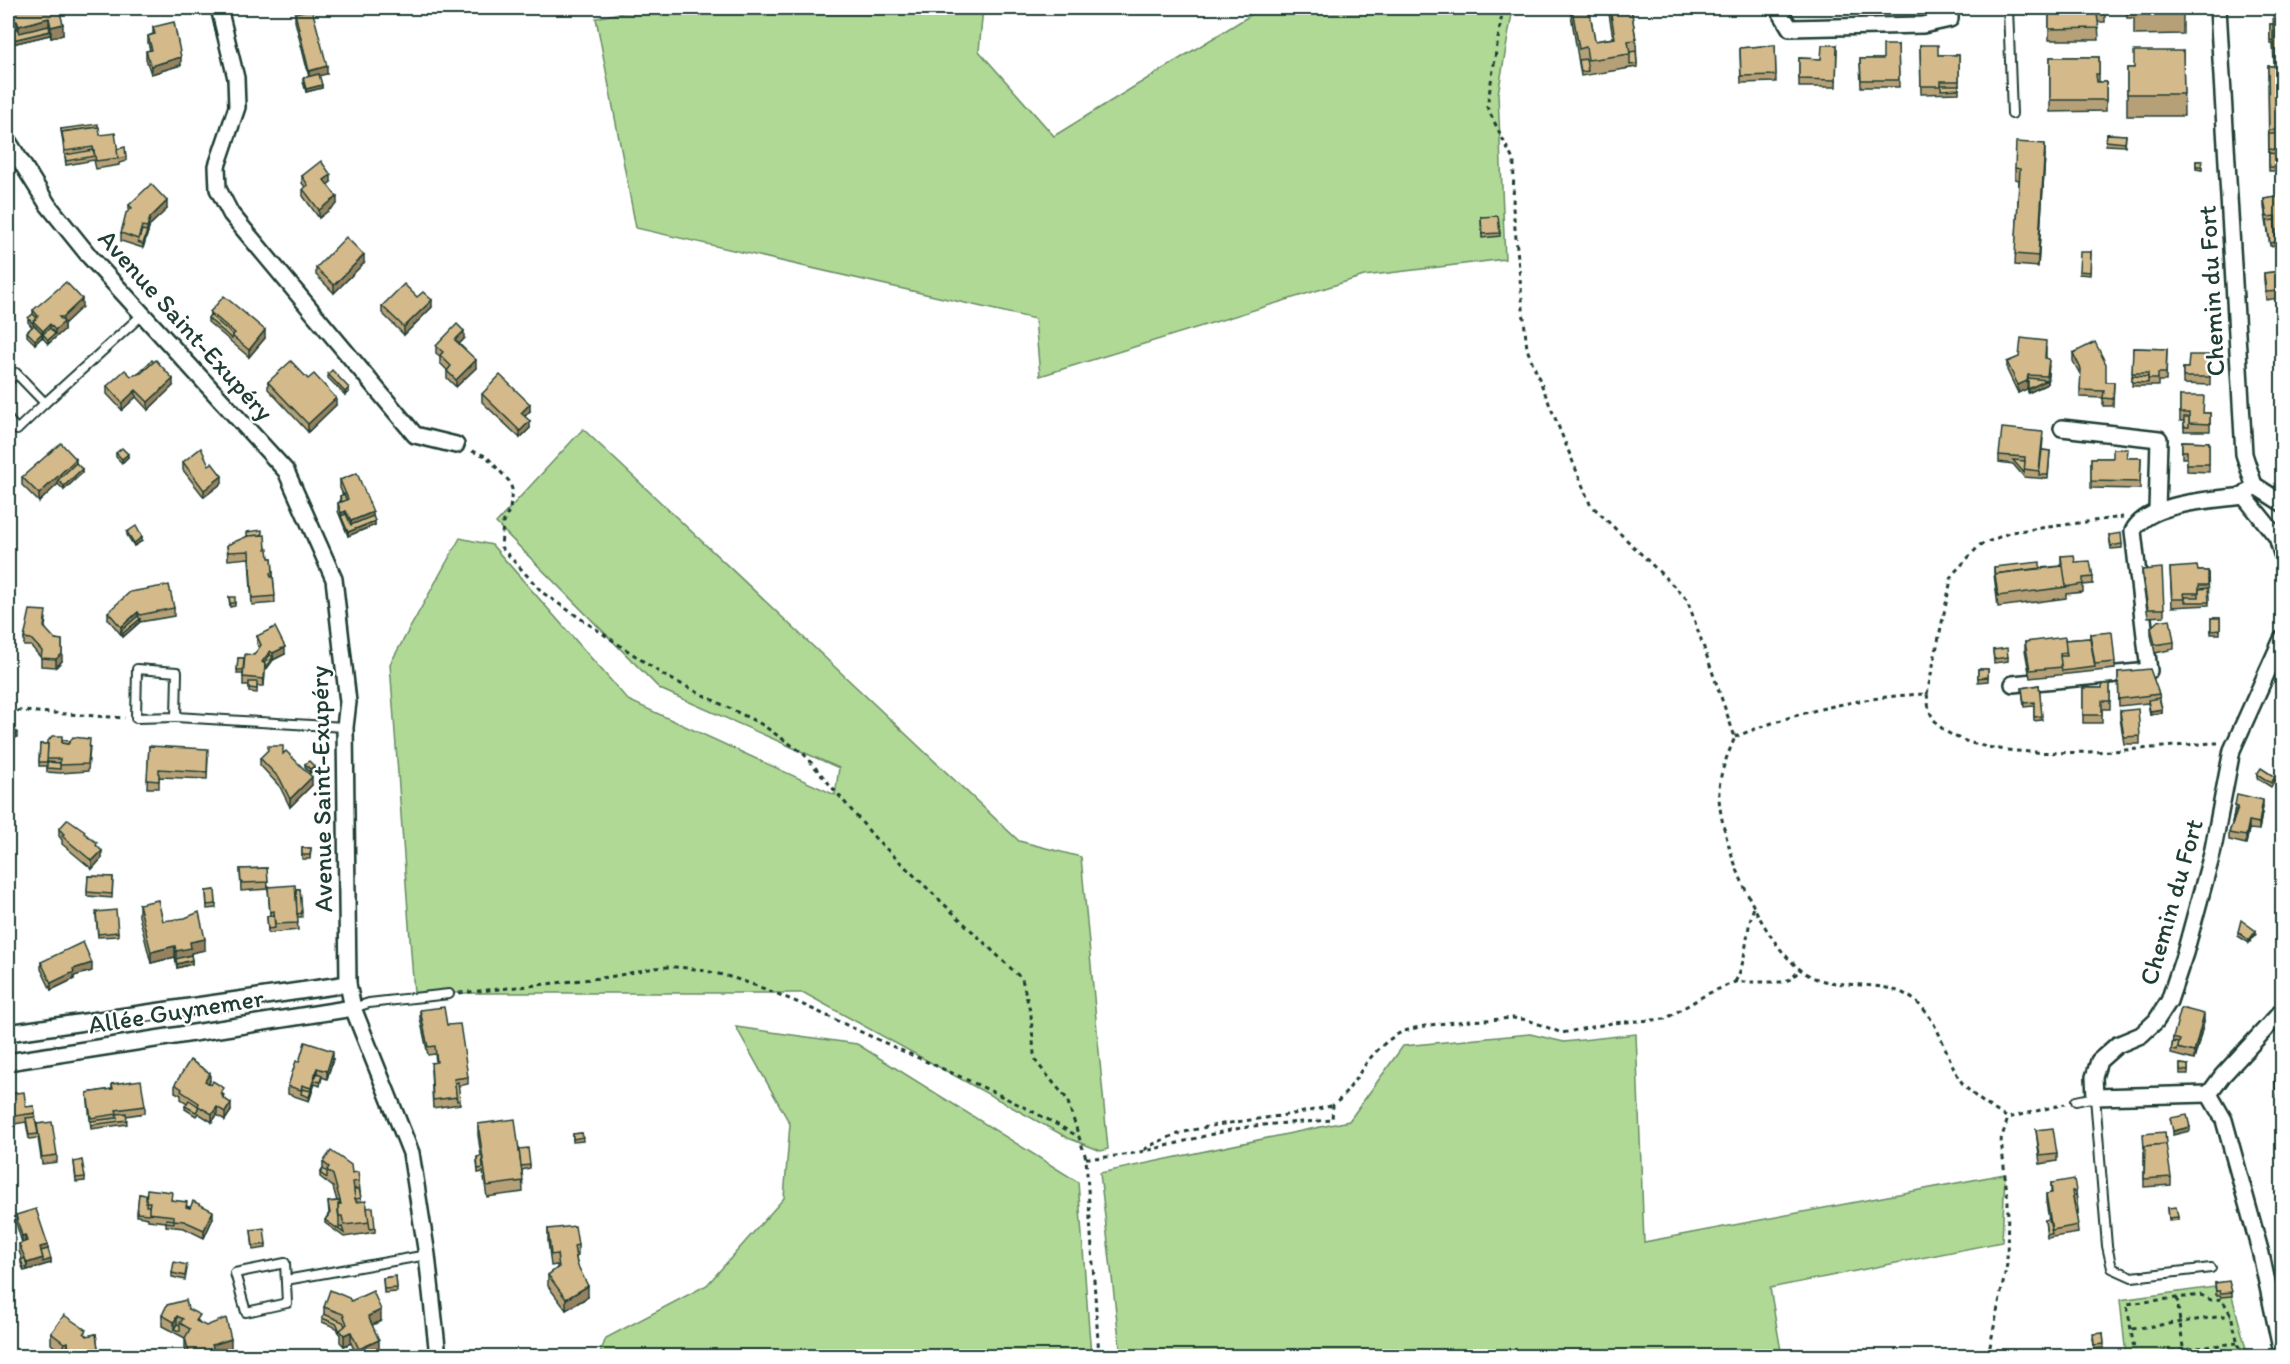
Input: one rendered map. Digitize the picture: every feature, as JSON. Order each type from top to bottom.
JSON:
[{"type":"street","points":[[219,8],[236,78],[237,107],[217,166],[218,189],[231,214],[415,435],[456,445]]},
{"type":"street","points":[[1778,8],[1790,28],[1923,25],[1950,19],[1950,8]]},
{"type":"street","name":"Chemin du Fort","points":[[2218,8],[2244,454],[2249,490],[2277,537],[2283,554]]},
{"type":"street","name":"Avenue Saint-Exupéry","points":[[8,141],[48,205],[142,315],[286,471],[334,579],[348,702],[345,727],[348,984],[353,1008],[411,1154],[427,1255],[438,1356]]},
{"type":"street","points":[[2062,428],[2159,439],[2157,511]]},
{"type":"street","points":[[2013,684],[2149,671],[2133,531],[2138,521],[2157,511],[2249,490],[2283,503]]},
{"type":"street","name":"Chemin du Fort","points":[[2095,1097],[2094,1077],[2099,1061],[2117,1045],[2141,1035],[2156,1021],[2169,1001],[2185,953],[2212,854],[2232,750],[2283,639]]},
{"type":"street","name":"Allée Guynemer","points":[[8,1034],[348,984]]},
{"type":"street","name":"Allée Guynemer","points":[[8,1062],[353,1008]]},
{"type":"street","points":[[2095,1097],[2209,1094],[2283,1011]]},
{"type":"street","points":[[2209,1094],[2224,1120],[2261,1254],[2283,1353]]},
{"type":"lane","points":[[2008,8],[2012,114]]},
{"type":"lane","points":[[8,419],[17,430],[142,315]]},
{"type":"lane","points":[[8,381],[16,373],[45,404]]},
{"type":"lane","points":[[176,717],[177,672],[137,669],[136,718],[176,717],[345,727]]},
{"type":"lane","points":[[353,1008],[369,1003],[449,994]]},
{"type":"lane","points":[[2076,1101],[2095,1097]]},
{"type":"lane","name":"Chemin du Fort","points":[[2095,1097],[2107,1246],[2112,1268],[2132,1276],[2211,1268]]},
{"type":"lane","points":[[286,1280],[427,1255]]},
{"type":"lane","points":[[285,1263],[286,1280],[287,1303],[246,1312],[235,1273],[285,1263]]},
{"type":"path","points":[[1503,8],[1488,107],[1514,162],[1513,208],[1527,349],[1590,504],[1687,599],[1735,737],[1719,777],[1719,799],[1725,838],[1773,943],[1800,971],[1818,980],[1887,989],[1913,999],[1934,1020],[1960,1079],[1987,1106],[2008,1118],[2076,1101]]},
{"type":"path","points":[[456,445],[486,456],[509,481],[512,501],[503,523],[501,547],[543,593],[665,676],[761,724],[803,753],[875,838],[1022,980],[1031,1015],[1034,1054],[1037,1063],[1067,1098],[1086,1158],[1099,1356]]},
{"type":"path","points":[[2138,521],[2121,517],[2012,532],[1980,545],[1956,568],[1952,575],[1927,694],[1930,712],[1946,731],[1993,748],[2078,754],[2218,743],[2232,750]]},
{"type":"path","points":[[1735,737],[1797,716],[1878,698],[1927,694]]},
{"type":"path","points":[[8,710],[136,718]]},
{"type":"path","points":[[1735,982],[1742,970],[1748,922],[1754,905]]},
{"type":"path","points":[[449,994],[611,976],[650,968],[676,967],[707,972],[737,979],[823,1014],[1019,1104],[1079,1137]]},
{"type":"path","points":[[1143,1152],[1158,1140],[1217,1126],[1316,1111],[1333,1105],[1341,1100],[1362,1066],[1381,1046],[1399,1033],[1418,1028],[1513,1018],[1528,1020],[1562,1033],[1612,1023],[1665,1018],[1707,993],[1735,982],[1782,982],[1791,979],[1800,971]]},
{"type":"path","points":[[1086,1158],[1143,1152],[1229,1130],[1332,1120],[1333,1105]]},
{"type":"path","points":[[1988,1356],[2007,1264],[2008,1202],[2001,1140],[2008,1118]]},
{"type":"path","points":[[2237,1342],[2135,1356],[2127,1304],[2201,1295],[2211,1300],[2222,1299],[2231,1316],[2241,1356]]},
{"type":"path","points":[[2177,1298],[2184,1356]]},
{"type":"path","points":[[2131,1329],[2231,1316]]},
{"type":"green space","points":[[642,8],[983,8],[979,51],[1054,136],[1262,8],[1513,8],[1498,94],[1505,259],[1364,276],[1040,376],[1035,319],[636,228],[596,18]]},
{"type":"green space","points":[[583,429],[1019,841],[1081,857],[1108,1149],[1101,1151],[1068,1138],[804,993],[414,993],[390,664],[460,538],[492,545],[628,700],[835,795],[839,768],[660,689],[496,523]]},
{"type":"green space","points":[[736,1027],[857,1044],[1078,1182],[1091,1356],[599,1356],[606,1338],[707,1285],[784,1198],[790,1124]]},
{"type":"green space","points":[[1530,1034],[1564,1042],[1636,1034],[1644,1242],[2005,1174],[2002,1242],[1770,1288],[1781,1351],[1776,1356],[1121,1356],[1100,1173],[1349,1121],[1403,1046]]},
{"type":"green space","points":[[2229,1285],[2248,1356],[2126,1356],[2120,1300]]},
{"type":"building","points":[[8,8],[59,8],[63,24],[51,27],[49,18],[19,26],[17,21],[8,23]]},
{"type":"building","points":[[1572,8],[1589,8],[1595,41],[1615,38],[1610,8],[1631,8],[1636,40],[1628,41],[1630,54],[1588,60],[1586,47],[1579,49]]},
{"type":"building","points":[[2049,8],[2096,8],[2099,28],[2049,29]]},
{"type":"building","points":[[2127,8],[2134,8],[2134,14],[2127,14]]},
{"type":"building","points":[[2134,8],[2183,8],[2183,13],[2134,13]]},
{"type":"building","points":[[312,9],[327,66],[309,71],[295,13]]},
{"type":"building","points":[[2273,10],[2283,11],[2283,57],[2274,57]]},
{"type":"building","points":[[174,22],[181,57],[151,66],[146,51],[152,50],[148,36],[155,34],[153,27]]},
{"type":"building","points":[[2270,24],[2273,24],[2273,41],[2270,40]]},
{"type":"building","points":[[49,26],[50,31],[8,41],[8,30],[17,28],[19,33]]},
{"type":"building","points":[[1775,45],[1776,75],[1741,76],[1740,48]]},
{"type":"building","points":[[1822,45],[1837,45],[1836,80],[1799,79],[1799,58],[1821,59]]},
{"type":"building","points":[[1883,45],[1898,45],[1899,80],[1861,80],[1860,59],[1883,59]]},
{"type":"building","points":[[1920,45],[1938,45],[1938,55],[1959,55],[1959,81],[1941,81],[1941,86],[1921,86]]},
{"type":"building","points":[[1636,51],[1637,64],[1630,65],[1630,52]]},
{"type":"building","points":[[2134,51],[2183,51],[2184,94],[2127,94],[2127,68],[2134,68]]},
{"type":"building","points":[[2050,57],[2099,57],[2097,82],[2106,82],[2106,100],[2050,100]]},
{"type":"building","points":[[1586,59],[1588,71],[1581,72],[1579,60]]},
{"type":"building","points":[[2268,66],[2283,66],[2283,130],[2269,130]]},
{"type":"building","points":[[319,74],[322,85],[306,89],[303,78]]},
{"type":"building","points":[[1941,85],[1959,85],[1959,89],[1941,90]]},
{"type":"building","points":[[98,124],[98,127],[62,132],[62,136],[61,129]]},
{"type":"building","points":[[99,127],[100,135],[115,133],[119,158],[96,161],[93,147],[65,151],[62,132]]},
{"type":"building","points":[[2107,134],[2126,135],[2125,143],[2106,141]]},
{"type":"building","points":[[2269,134],[2283,134],[2283,163],[2277,164],[2277,150],[2269,149]]},
{"type":"building","points":[[2016,142],[2045,144],[2038,256],[2015,254],[2020,169],[2015,168]]},
{"type":"building","points":[[125,147],[126,157],[118,159],[117,149]]},
{"type":"building","points":[[93,150],[95,156],[66,161],[65,155]]},
{"type":"building","points":[[2269,153],[2277,154],[2277,167],[2269,167]]},
{"type":"building","points":[[321,161],[331,175],[324,180],[337,197],[319,210],[303,189],[308,185],[302,176]]},
{"type":"building","points":[[2196,161],[2202,161],[2202,166],[2196,166]]},
{"type":"building","points":[[151,184],[167,201],[150,218],[147,227],[142,226],[138,239],[121,233],[126,213],[132,208],[129,205]]},
{"type":"building","points":[[2283,196],[2283,237],[2276,238],[2275,216],[2267,217],[2264,199]]},
{"type":"building","points":[[1498,216],[1500,233],[1482,234],[1481,217]]},
{"type":"building","points":[[2275,220],[2276,242],[2270,243],[2267,221]]},
{"type":"building","points":[[142,230],[147,231],[143,244],[138,242]]},
{"type":"building","points":[[346,237],[364,255],[334,285],[316,268]]},
{"type":"building","points":[[2080,252],[2091,252],[2090,272],[2079,271]]},
{"type":"building","points":[[2283,271],[2283,294],[2279,291],[2266,292],[2264,273]]},
{"type":"building","points":[[66,282],[82,299],[63,317],[59,317],[64,322],[55,330],[50,324],[43,331],[33,321],[38,316],[33,310]]},
{"type":"building","points":[[404,284],[417,297],[423,292],[432,300],[404,327],[382,306]]},
{"type":"building","points":[[224,296],[265,330],[249,350],[232,336],[235,333],[210,312]]},
{"type":"building","points":[[2280,298],[2283,298],[2282,316]]},
{"type":"building","points":[[33,314],[37,318],[33,324],[28,318]]},
{"type":"building","points":[[210,315],[233,335],[232,339],[208,318]]},
{"type":"building","points":[[457,324],[464,331],[455,340],[476,360],[456,380],[447,371],[451,366],[440,355],[443,352],[436,346]]},
{"type":"building","points":[[34,325],[42,333],[35,340],[27,332]]},
{"type":"building","points":[[50,328],[55,334],[48,340],[43,334]]},
{"type":"building","points":[[2021,338],[2046,341],[2045,358],[2049,359],[2047,376],[2028,375],[2027,381],[2018,385],[2007,362],[2019,357]]},
{"type":"building","points":[[2095,342],[2106,364],[2106,382],[2114,382],[2113,399],[2103,398],[2104,391],[2080,390],[2081,369],[2073,353]]},
{"type":"building","points":[[2133,348],[2167,349],[2166,373],[2158,373],[2158,379],[2148,379],[2148,373],[2132,373]]},
{"type":"building","points":[[2189,355],[2210,355],[2210,377],[2183,377],[2183,368],[2188,368]]},
{"type":"building","points":[[152,360],[154,362],[136,375]]},
{"type":"building","points":[[156,360],[173,379],[148,402],[136,390],[122,403],[107,386],[125,370],[131,376],[141,373]]},
{"type":"building","points":[[291,361],[308,379],[314,374],[336,398],[308,424],[268,382]]},
{"type":"building","points":[[332,370],[349,388],[345,392],[328,374]]},
{"type":"building","points":[[500,375],[530,404],[521,413],[530,421],[520,431],[482,394]]},
{"type":"building","points":[[2132,376],[2148,377],[2148,383],[2132,382]]},
{"type":"building","points":[[2028,378],[2047,380],[2028,389]]},
{"type":"building","points":[[2180,396],[2204,396],[2203,413],[2210,413],[2210,424],[2189,423],[2189,413],[2180,413]]},
{"type":"building","points":[[2184,417],[2189,417],[2189,427],[2184,427]]},
{"type":"building","points":[[2002,428],[2043,432],[2039,471],[2024,469],[2025,457],[1999,455]]},
{"type":"building","points":[[2182,441],[2209,442],[2209,464],[2187,464],[2187,451],[2182,451]]},
{"type":"building","points":[[61,443],[76,459],[39,494],[22,477]]},
{"type":"building","points":[[122,448],[128,454],[122,459],[116,453]]},
{"type":"building","points":[[201,448],[209,465],[212,463],[222,476],[204,490],[183,462]]},
{"type":"building","points":[[2113,449],[2128,449],[2127,458],[2141,458],[2140,482],[2091,481],[2091,458],[2113,458]]},
{"type":"building","points":[[2042,450],[2050,451],[2048,475],[2039,475]]},
{"type":"building","points":[[2013,460],[2025,461],[2024,473]]},
{"type":"building","points":[[76,463],[82,469],[64,486],[58,480]]},
{"type":"building","points":[[357,473],[373,512],[351,521],[346,511],[341,513],[338,503],[348,499],[340,480]]},
{"type":"building","points":[[344,494],[346,500],[342,502],[340,496]]},
{"type":"building","points":[[346,514],[351,525],[373,516],[375,521],[348,532],[341,516]]},
{"type":"building","points":[[136,526],[142,537],[134,543],[127,532]]},
{"type":"building","points":[[262,530],[262,535],[247,536],[247,532]]},
{"type":"building","points":[[2121,533],[2122,544],[2111,546],[2109,535]]},
{"type":"building","points":[[265,535],[266,549],[268,549],[269,558],[272,558],[273,573],[270,573],[271,577],[273,576],[275,596],[252,598],[249,551],[228,552],[227,545],[248,536]]},
{"type":"building","points":[[2074,555],[2075,562],[2090,561],[2093,577],[2083,578],[2083,584],[2065,587],[2061,556]]},
{"type":"building","points":[[2040,562],[2040,568],[1995,574],[1995,577],[1994,567]]},
{"type":"building","points":[[2063,566],[2066,587],[1998,596],[1995,574]]},
{"type":"building","points":[[2197,566],[2198,571],[2208,571],[2208,585],[2199,585],[2199,593],[2184,593],[2185,599],[2172,599],[2170,568]]},
{"type":"building","points":[[2162,568],[2164,609],[2148,609],[2142,570]]},
{"type":"building","points":[[169,585],[174,608],[140,615],[138,612],[121,627],[108,612],[130,592]]},
{"type":"building","points":[[2208,588],[2209,602],[2185,602],[2185,597],[2199,597],[2199,589]]},
{"type":"building","points":[[229,597],[235,597],[235,603],[230,603]]},
{"type":"building","points":[[30,610],[46,611],[44,627],[55,639],[62,640],[62,654],[56,659],[41,658],[42,651],[31,639],[24,638]]},
{"type":"building","points":[[138,616],[140,619],[123,633],[121,631]]},
{"type":"building","points":[[2211,618],[2220,618],[2220,630],[2211,631]]},
{"type":"building","points":[[2170,619],[2174,642],[2155,645],[2151,627],[2158,621]]},
{"type":"building","points":[[275,627],[285,647],[273,653],[270,651],[262,662],[265,664],[264,679],[243,677],[245,654],[254,655],[261,645],[257,636]]},
{"type":"building","points":[[2112,632],[2115,662],[2095,664],[2090,634]]},
{"type":"building","points":[[2065,637],[2067,652],[2060,653],[2062,667],[2030,670],[2025,642]]},
{"type":"building","points":[[2090,638],[2095,667],[2062,671],[2060,656],[2067,656],[2065,640]]},
{"type":"building","points":[[2007,648],[2008,657],[1994,659],[1993,650]]},
{"type":"building","points":[[270,655],[273,657],[265,668],[264,663]]},
{"type":"building","points":[[238,658],[244,658],[243,670],[237,670]]},
{"type":"building","points":[[1978,669],[1988,669],[1988,677],[1978,678]]},
{"type":"building","points":[[2150,669],[2159,694],[2119,699],[2118,672]]},
{"type":"building","points":[[249,682],[257,682],[257,689],[249,688]]},
{"type":"building","points":[[2102,684],[2110,684],[2110,701],[2102,701],[2102,715],[2083,715],[2083,688],[2102,688]]},
{"type":"building","points":[[2283,684],[2283,700],[2277,698]]},
{"type":"building","points":[[2039,685],[2042,716],[2034,717],[2034,702],[2024,703],[2022,688]]},
{"type":"building","points":[[2159,698],[2162,709],[2150,711],[2148,700]]},
{"type":"building","points":[[2138,709],[2140,736],[2124,737],[2120,711]]},
{"type":"building","points":[[12,726],[17,733],[8,739],[8,729]]},
{"type":"building","points":[[52,736],[62,736],[62,743],[68,744],[73,737],[90,739],[88,764],[60,765],[60,759],[47,759],[48,741]]},
{"type":"building","points":[[40,744],[48,744],[47,762],[39,762]]},
{"type":"building","points":[[149,746],[208,749],[207,772],[159,769],[159,781],[147,780]]},
{"type":"building","points":[[268,746],[283,746],[283,754],[286,751],[312,777],[290,799],[280,779],[260,758],[268,750]]},
{"type":"building","points":[[309,761],[314,766],[310,769],[305,764]]},
{"type":"building","points":[[47,762],[60,763],[60,769],[47,768]]},
{"type":"building","points":[[2261,768],[2275,777],[2271,783],[2257,774]]},
{"type":"building","points":[[2237,794],[2263,800],[2259,823],[2249,821],[2246,836],[2229,833],[2238,807],[2235,806]]},
{"type":"building","points":[[68,819],[85,831],[84,833],[97,843],[96,845],[102,851],[92,861],[62,836],[64,834],[59,829]]},
{"type":"building","points":[[302,848],[311,848],[310,855],[302,855]]},
{"type":"building","points":[[267,868],[268,882],[241,883],[240,869]]},
{"type":"building","points":[[88,876],[113,877],[112,894],[87,892]]},
{"type":"building","points":[[295,885],[298,923],[275,924],[274,911],[270,912],[268,887]]},
{"type":"building","points":[[296,889],[300,889],[302,913],[297,914]]},
{"type":"building","points":[[215,890],[216,904],[207,905],[206,891]]},
{"type":"building","points":[[158,900],[163,921],[185,918],[199,912],[205,939],[190,942],[191,948],[176,951],[175,946],[151,952],[139,904]]},
{"type":"building","points":[[116,910],[118,932],[98,934],[96,912]]},
{"type":"building","points":[[274,915],[275,928],[268,929],[267,916]]},
{"type":"building","points":[[2241,920],[2256,931],[2249,940],[2238,932]]},
{"type":"building","points":[[83,942],[92,963],[73,969],[74,972],[51,983],[41,962]]},
{"type":"building","points":[[191,955],[192,960],[177,964],[176,959]]},
{"type":"building","points":[[444,1007],[447,1025],[460,1024],[468,1077],[454,1079],[457,1097],[433,1100],[431,1063],[437,1062],[435,1046],[428,1047],[420,1010]]},
{"type":"building","points":[[2181,1008],[2204,1014],[2194,1052],[2177,1048],[2180,1040],[2173,1038]]},
{"type":"building","points":[[305,1042],[333,1051],[327,1071],[317,1068],[311,1088],[302,1085],[301,1090],[288,1086]]},
{"type":"building","points":[[2173,1042],[2179,1043],[2177,1051],[2171,1050]]},
{"type":"building","points":[[190,1060],[210,1073],[205,1081],[211,1085],[213,1081],[224,1088],[221,1092],[223,1098],[231,1103],[225,1112],[217,1107],[212,1114],[198,1106],[199,1103],[175,1084]]},
{"type":"building","points":[[2277,1061],[2283,1062],[2283,1101],[2277,1100],[2278,1091],[2281,1091],[2281,1082],[2275,1082]]},
{"type":"building","points":[[2180,1064],[2188,1065],[2188,1071],[2180,1070]]},
{"type":"building","points":[[317,1073],[322,1075],[320,1082],[314,1080]]},
{"type":"building","points":[[141,1080],[145,1106],[116,1110],[117,1114],[91,1118],[87,1093],[113,1089],[112,1084]]},
{"type":"building","points":[[458,1082],[460,1100],[457,1101],[455,1083]]},
{"type":"building","points":[[302,1089],[311,1091],[309,1097],[301,1094]]},
{"type":"building","points":[[24,1092],[26,1107],[34,1106],[35,1113],[8,1117],[8,1094]]},
{"type":"building","points":[[189,1100],[198,1106],[196,1112],[185,1106]]},
{"type":"building","points":[[126,1113],[127,1120],[91,1125],[91,1121],[117,1118],[117,1114]]},
{"type":"building","points":[[2187,1115],[2190,1127],[2173,1131],[2170,1118]]},
{"type":"building","points":[[35,1117],[38,1134],[29,1135],[26,1118]]},
{"type":"building","points":[[515,1119],[523,1181],[487,1186],[478,1124]]},
{"type":"building","points":[[52,1122],[57,1155],[42,1157],[37,1124]]},
{"type":"building","points":[[2053,1128],[2057,1154],[2040,1156],[2036,1130]]},
{"type":"building","points":[[2165,1132],[2166,1144],[2145,1146],[2144,1149],[2143,1134]]},
{"type":"building","points":[[582,1133],[583,1137],[573,1139],[573,1134]]},
{"type":"building","points":[[2166,1144],[2171,1177],[2144,1179],[2145,1146]]},
{"type":"building","points":[[528,1148],[530,1165],[521,1166],[519,1149]]},
{"type":"building","points":[[331,1151],[351,1165],[352,1173],[358,1172],[359,1181],[353,1182],[356,1202],[366,1201],[370,1222],[344,1225],[342,1216],[339,1216],[338,1204],[341,1204],[333,1175],[323,1162]]},
{"type":"building","points":[[482,1156],[483,1168],[478,1169],[477,1157]]},
{"type":"building","points":[[82,1160],[85,1177],[76,1178],[74,1162]]},
{"type":"building","points":[[323,1169],[327,1172],[327,1178],[320,1173]]},
{"type":"building","points":[[2074,1179],[2076,1191],[2072,1191],[2078,1225],[2052,1230],[2046,1194],[2052,1193],[2051,1183]]},
{"type":"building","points":[[147,1189],[172,1192],[171,1200],[187,1202],[186,1207],[190,1208],[193,1201],[213,1211],[204,1230],[184,1221],[174,1220],[174,1216],[148,1213],[150,1202],[146,1202]]},
{"type":"building","points":[[354,1189],[359,1189],[361,1198],[355,1199]]},
{"type":"building","points":[[139,1194],[146,1195],[149,1214],[137,1213]]},
{"type":"building","points":[[2073,1195],[2076,1195],[2078,1212],[2076,1212]]},
{"type":"building","points":[[339,1201],[339,1228],[342,1227],[344,1233],[325,1220],[330,1213],[328,1202]]},
{"type":"building","points":[[373,1207],[375,1228],[370,1229],[367,1208]]},
{"type":"building","points":[[2176,1207],[2178,1217],[2169,1218],[2168,1208]]},
{"type":"building","points":[[36,1209],[48,1245],[40,1247],[43,1258],[27,1263],[19,1244],[27,1241],[25,1235],[22,1236],[16,1215]]},
{"type":"building","points":[[166,1219],[174,1220],[174,1223],[166,1222]]},
{"type":"building","points":[[2049,1219],[2052,1234],[2047,1234],[2045,1220]]},
{"type":"building","points":[[575,1226],[578,1245],[574,1246],[577,1264],[588,1286],[566,1299],[548,1275],[559,1267],[557,1254],[551,1255],[548,1229]]},
{"type":"building","points":[[264,1228],[266,1244],[253,1246],[251,1230]]},
{"type":"building","points":[[48,1249],[51,1259],[43,1262],[41,1251]]},
{"type":"building","points":[[25,1258],[27,1267],[24,1268],[21,1260]]},
{"type":"building","points":[[174,1262],[187,1265],[185,1276],[172,1273]]},
{"type":"building","points":[[396,1276],[397,1288],[384,1289],[383,1278]]},
{"type":"building","points":[[2229,1281],[2232,1292],[2216,1291],[2215,1283]]},
{"type":"building","points":[[330,1290],[351,1301],[373,1291],[381,1310],[368,1316],[379,1340],[359,1349],[351,1332],[344,1335],[340,1330],[347,1324],[343,1314],[324,1307]]},
{"type":"building","points":[[186,1300],[188,1309],[200,1315],[196,1321],[206,1326],[226,1318],[231,1339],[212,1345],[215,1354],[190,1356],[185,1338],[190,1329],[180,1323],[183,1319],[177,1316],[174,1322],[162,1315],[167,1305]]},
{"type":"building","points":[[324,1314],[343,1322],[345,1326],[340,1332],[337,1324],[322,1318]]},
{"type":"building","points":[[64,1315],[86,1330],[84,1333],[87,1336],[96,1334],[99,1356],[56,1356],[56,1354],[69,1351],[68,1342],[64,1343],[51,1333]]},
{"type":"building","points":[[177,1324],[180,1325],[180,1331],[174,1329]]},
{"type":"building","points":[[2103,1333],[2104,1344],[2094,1345],[2093,1334]]}]
